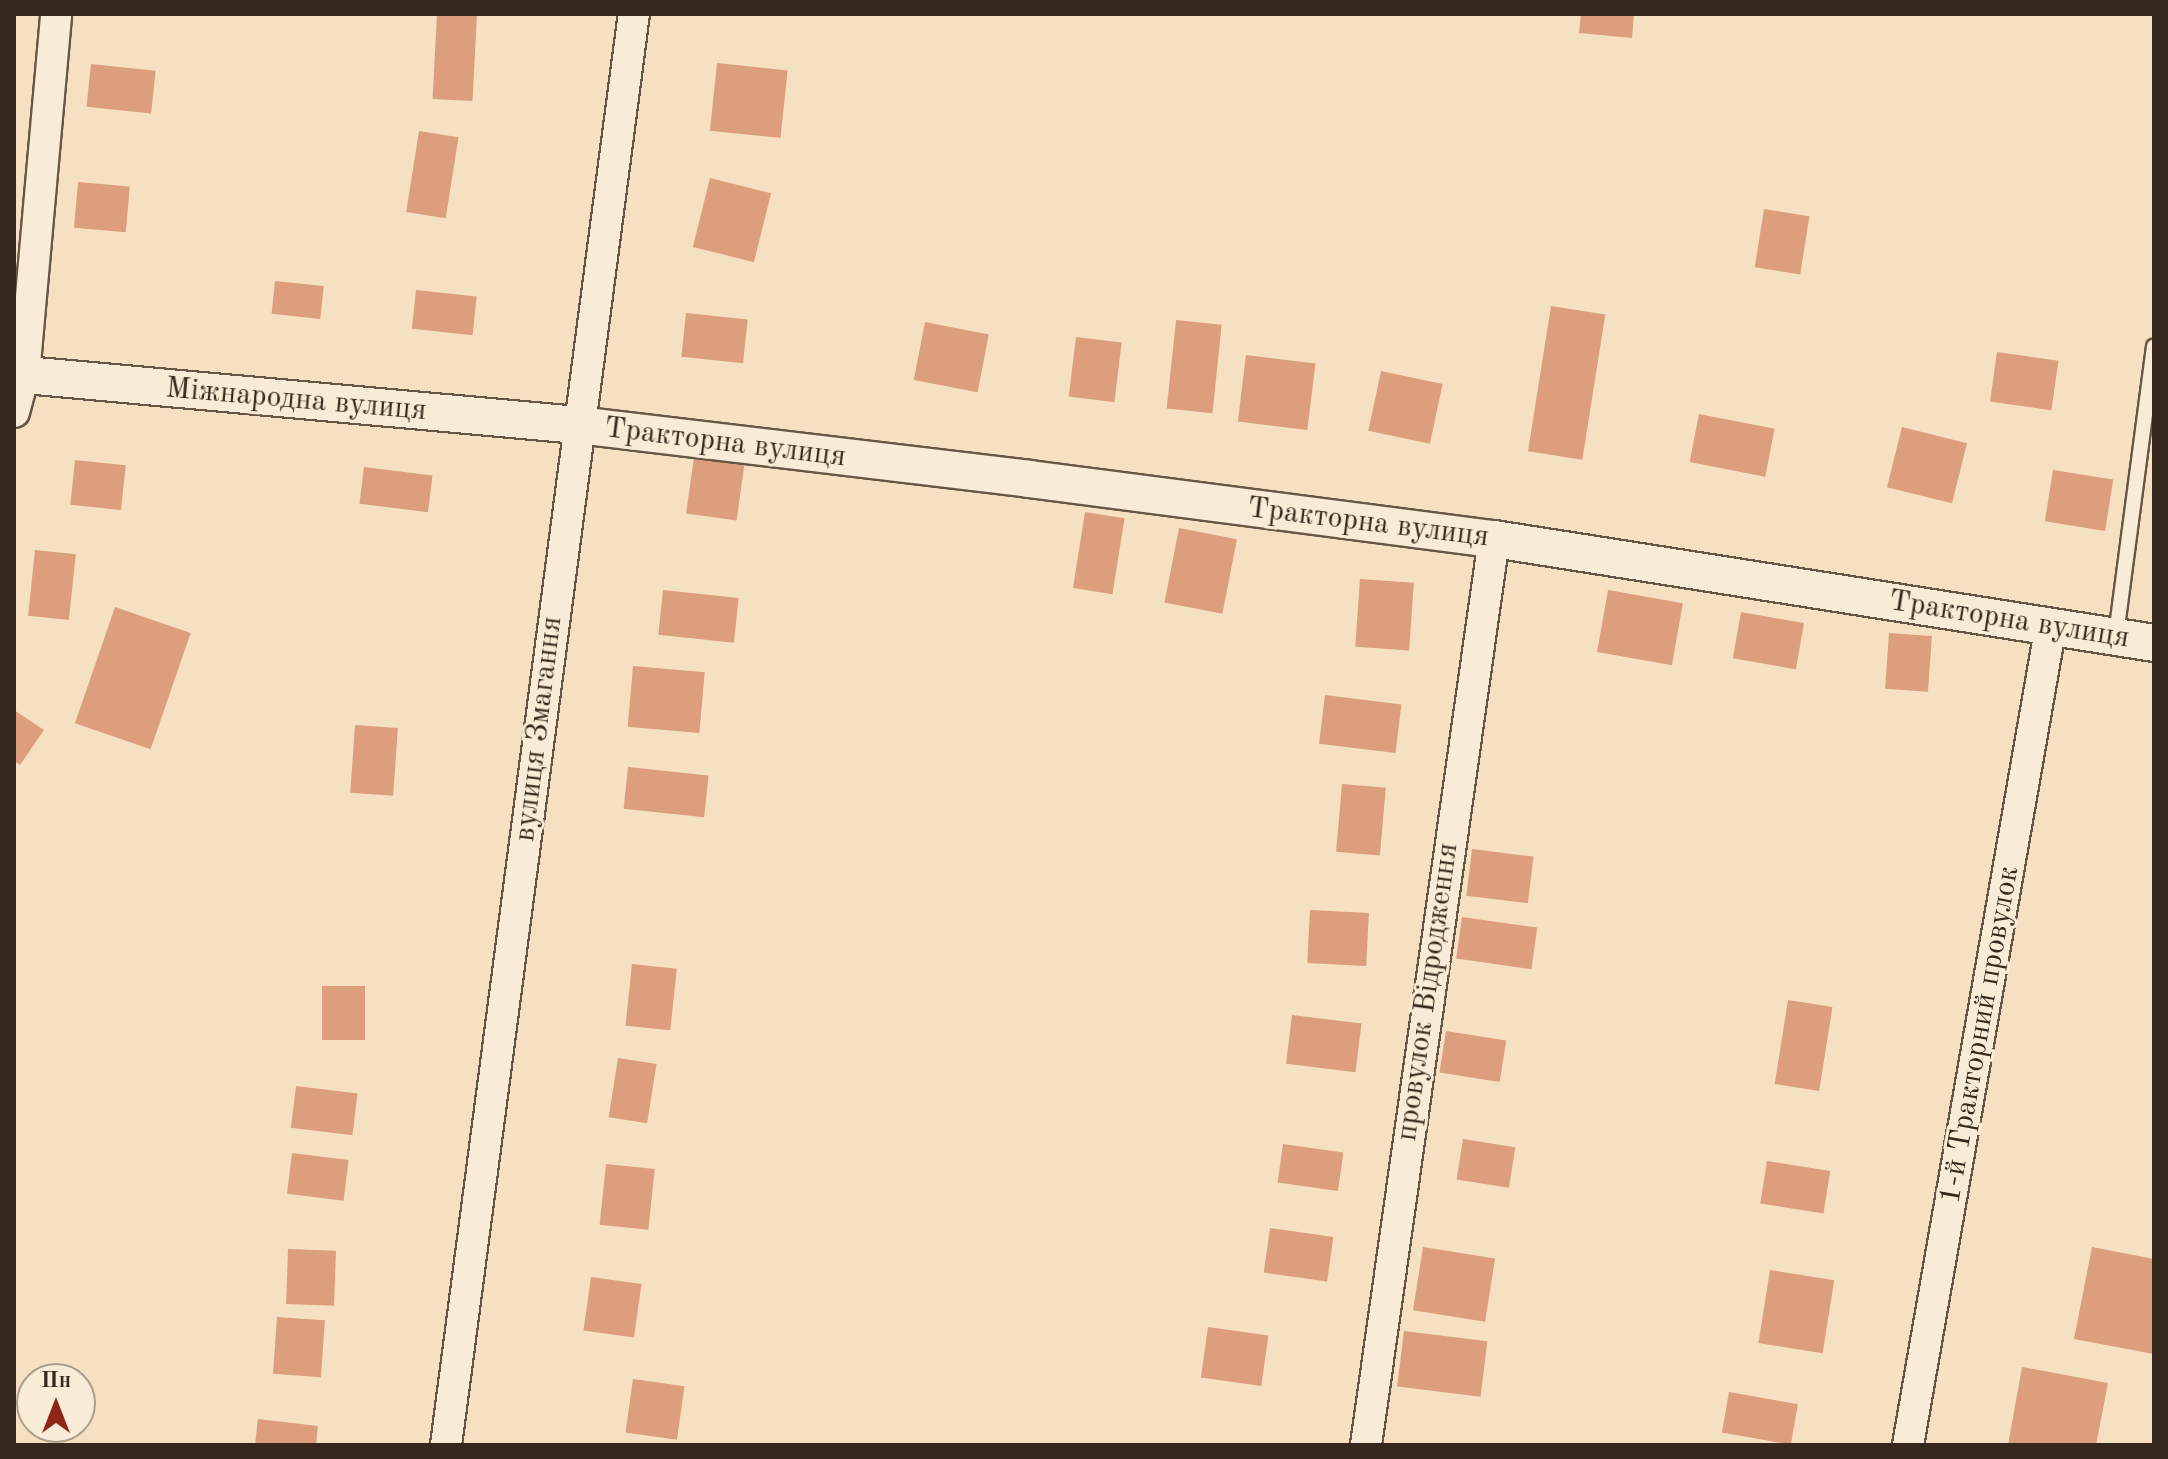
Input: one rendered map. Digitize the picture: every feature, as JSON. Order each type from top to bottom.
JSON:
[{"type":"street","points":[[14,412],[56,14]]},
{"type":"street","name":"вулиця Змагання","points":[[446,1445],[634,14]]},
{"type":"street","name":"Міжнародна вулиця","points":[[19,375],[578,425]]},
{"type":"street","name":"Тракторна вулиця","points":[[578,425],[1494,539],[2154,643]]},
{"type":"street","name":"провулок Відродження","points":[[1366,1445],[1494,539]]},
{"type":"street","name":"1-й Тракторний провулок","points":[[1908,1445],[2051,625]]},
{"type":"lane","points":[[2116,637],[2154,346]]},
{"type":"building","points":[[437,14],[477,16],[472,101],[433,99]]},
{"type":"building","points":[[1581,14],[1634,14],[1632,38],[1579,33]]},
{"type":"building","points":[[717,63],[788,70],[781,138],[710,131]]},
{"type":"building","points":[[91,64],[156,71],[151,114],[87,107]]},
{"type":"building","points":[[419,131],[459,137],[446,218],[406,212]]},
{"type":"building","points":[[710,178],[771,193],[754,262],[693,247]]},
{"type":"building","points":[[78,182],[130,187],[126,232],[74,228]]},
{"type":"building","points":[[1764,209],[1809,216],[1800,274],[1755,267]]},
{"type":"building","points":[[275,281],[324,286],[320,319],[272,314]]},
{"type":"building","points":[[416,290],[477,296],[473,335],[412,329]]},
{"type":"building","points":[[1551,306],[1605,315],[1582,460],[1528,451]]},
{"type":"building","points":[[686,313],[748,319],[743,363],[681,357]]},
{"type":"building","points":[[1176,320],[1222,325],[1212,413],[1167,409]]},
{"type":"building","points":[[925,322],[989,334],[978,392],[914,380]]},
{"type":"building","points":[[1076,337],[1122,343],[1114,402],[1069,397]]},
{"type":"building","points":[[1997,352],[2058,361],[2051,410],[1990,402]]},
{"type":"building","points":[[1246,355],[1315,364],[1307,430],[1238,422]]},
{"type":"building","points":[[1381,371],[1443,384],[1430,444],[1368,431]]},
{"type":"building","points":[[1699,414],[1775,429],[1765,477],[1690,462]]},
{"type":"building","points":[[1902,427],[1967,443],[1952,503],[1887,487]]},
{"type":"building","points":[[694,457],[745,464],[737,521],[686,513]]},
{"type":"building","points":[[75,460],[126,465],[121,510],[70,505]]},
{"type":"building","points":[[364,467],[432,475],[428,512],[359,504]]},
{"type":"building","points":[[2053,470],[2113,480],[2105,531],[2045,521]]},
{"type":"building","points":[[1085,512],[1125,518],[1112,594],[1073,588]]},
{"type":"building","points":[[1179,528],[1237,539],[1222,614],[1164,603]]},
{"type":"building","points":[[35,550],[76,554],[69,620],[28,616]]},
{"type":"building","points":[[1360,579],[1414,583],[1409,651],[1355,647]]},
{"type":"building","points":[[663,590],[739,598],[734,643],[658,635]]},
{"type":"building","points":[[1608,590],[1683,603],[1672,665],[1597,652]]},
{"type":"building","points":[[115,607],[191,633],[151,749],[75,723]]},
{"type":"building","points":[[1741,612],[1804,623],[1796,669],[1733,658]]},
{"type":"building","points":[[1889,633],[1932,636],[1928,692],[1885,689]]},
{"type":"building","points":[[633,666],[705,672],[699,733],[628,727]]},
{"type":"building","points":[[1325,695],[1401,704],[1395,753],[1319,744]]},
{"type":"building","points":[[14,710],[44,730],[20,765],[14,761]]},
{"type":"building","points":[[355,725],[398,728],[393,796],[350,793]]},
{"type":"building","points":[[628,767],[709,775],[704,817],[624,809]]},
{"type":"building","points":[[1342,784],[1386,788],[1380,856],[1336,852]]},
{"type":"building","points":[[1472,849],[1534,857],[1528,903],[1466,896]]},
{"type":"building","points":[[1310,910],[1369,913],[1366,966],[1307,963]]},
{"type":"building","points":[[1462,917],[1537,928],[1531,969],[1456,959]]},
{"type":"building","points":[[632,964],[677,969],[670,1030],[626,1026]]},
{"type":"building","points":[[322,986],[365,986],[365,1040],[322,1040]]},
{"type":"building","points":[[1788,1000],[1832,1007],[1819,1091],[1775,1084]]},
{"type":"building","points":[[1292,1015],[1361,1024],[1356,1072],[1286,1064]]},
{"type":"building","points":[[1446,1031],[1506,1041],[1500,1082],[1439,1072]]},
{"type":"building","points":[[618,1058],[657,1064],[647,1123],[609,1117]]},
{"type":"building","points":[[296,1086],[358,1094],[352,1135],[291,1128]]},
{"type":"building","points":[[1463,1139],[1515,1147],[1509,1188],[1457,1179]]},
{"type":"building","points":[[1283,1144],[1343,1152],[1338,1191],[1278,1183]]},
{"type":"building","points":[[292,1153],[349,1160],[344,1201],[287,1194]]},
{"type":"building","points":[[1767,1161],[1830,1171],[1823,1213],[1760,1203]]},
{"type":"building","points":[[606,1164],[655,1169],[648,1230],[600,1225]]},
{"type":"building","points":[[1270,1228],[1333,1237],[1327,1281],[1264,1273]]},
{"type":"building","points":[[1423,1247],[1495,1258],[1485,1322],[1413,1310]]},
{"type":"building","points":[[2092,1247],[2154,1259],[2154,1354],[2074,1339]]},
{"type":"building","points":[[288,1249],[336,1251],[334,1306],[286,1304]]},
{"type":"building","points":[[1770,1270],[1834,1280],[1823,1353],[1758,1343]]},
{"type":"building","points":[[591,1277],[642,1284],[634,1338],[583,1330]]},
{"type":"building","points":[[277,1317],[325,1320],[321,1377],[273,1374]]},
{"type":"building","points":[[1208,1327],[1268,1335],[1261,1386],[1201,1378]]},
{"type":"building","points":[[1404,1331],[1487,1341],[1481,1397],[1397,1387]]},
{"type":"building","points":[[2022,1367],[2108,1383],[2096,1445],[2008,1445]]},
{"type":"building","points":[[633,1379],[684,1386],[677,1440],[625,1432]]},
{"type":"building","points":[[1729,1392],[1798,1404],[1791,1445],[1722,1432]]},
{"type":"building","points":[[258,1419],[318,1426],[316,1445],[255,1445]]}]
